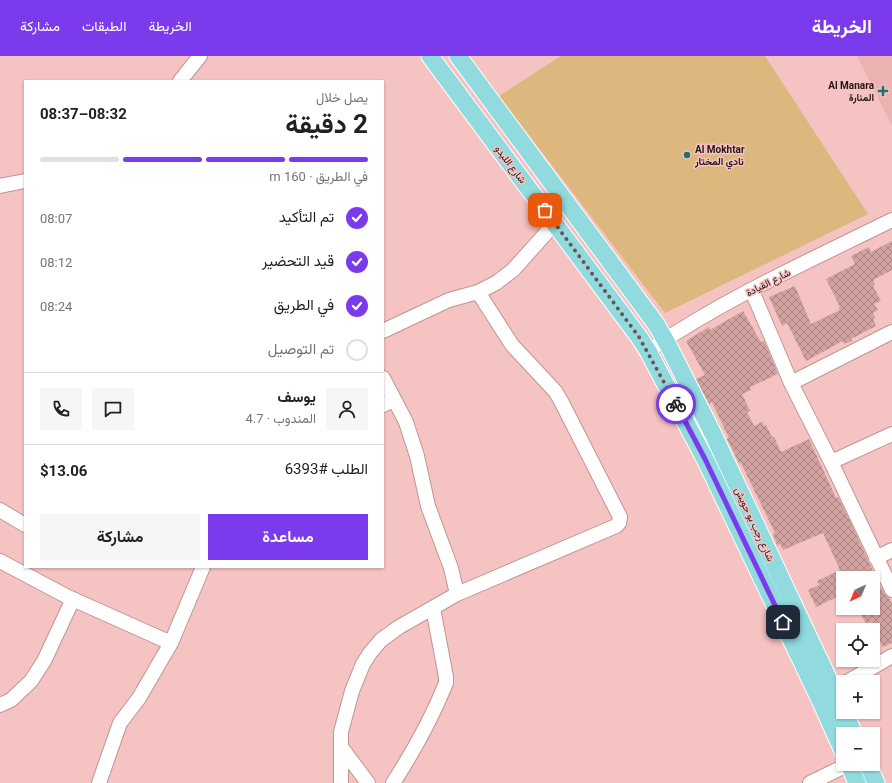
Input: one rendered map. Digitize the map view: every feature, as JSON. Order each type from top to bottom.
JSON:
[{"type":"main road","name":"شارع الليدو","points":[[430,56],[648,350]]},
{"type":"main road","name":"شارع الليدو","points":[[458,56],[656,324],[664,339]]},
{"type":"main road","name":"شارع رجب بو حويش","points":[[664,339],[836,676]]},
{"type":"main road","name":"شارع رجب بو حويش","points":[[648,350],[705,459],[836,735]]},
{"type":"main road","points":[[852,771],[857,783]]},
{"type":"main road","points":[[871,771],[876,783]]},
{"type":"street","points":[[181,80],[200,56]]},
{"type":"street","points":[[0,186],[24,181]]},
{"type":"street","name":"شارع القيادة","points":[[648,350],[664,339],[750,290],[892,220]]},
{"type":"street","points":[[384,330],[449,300],[478,292],[496,283],[513,270],[554,223]]},
{"type":"street","points":[[750,290],[755,298],[791,383],[831,462],[892,590]]},
{"type":"street","points":[[341,783],[342,732],[352,691],[363,664],[381,640],[393,631],[457,594],[616,526],[619,523],[620,517],[561,401],[554,391],[512,345],[478,292]]},
{"type":"street","points":[[791,383],[892,332]]},
{"type":"street","points":[[384,382],[389,402],[406,422],[417,456],[428,506],[451,568],[457,594]]},
{"type":"street","points":[[831,462],[892,434]]},
{"type":"street","points":[[0,510],[24,524]]},
{"type":"street","points":[[876,558],[892,550]]},
{"type":"street","points":[[0,561],[73,599],[171,643]]},
{"type":"street","points":[[99,783],[120,724],[139,698],[171,643],[203,568]]},
{"type":"street","points":[[0,705],[11,700],[31,681],[44,661],[73,599]]},
{"type":"street","points":[[393,783],[407,762],[446,683],[433,608]]},
{"type":"street","points":[[860,675],[892,656]]},
{"type":"street","points":[[341,747],[368,783]]},
{"type":"street","points":[[810,783],[836,770]]},
{"type":"shaded area","name":"Al Mokhtar نادي المختار","points":[[561,56],[765,56],[868,214],[665,313],[499,96]]},
{"type":"shaded area","name":"Al Manara المنارة","points":[[857,56],[892,56],[892,126]]},
{"type":"building","points":[[892,241],[892,270],[873,280],[875,285],[873,286],[881,301],[874,304],[878,310],[873,313],[875,318],[873,319],[876,326],[851,339],[852,341],[844,344],[843,341],[806,361],[787,323],[782,326],[769,297],[795,286],[811,324],[840,310],[838,308],[840,307],[826,279],[855,264],[851,256],[869,247],[871,252]]},
{"type":"building","points":[[743,311],[761,342],[764,341],[778,374],[750,387],[751,390],[742,394],[750,411],[747,412],[754,426],[762,422],[764,426],[766,425],[781,452],[809,439],[836,498],[838,497],[873,571],[838,571],[840,570],[823,533],[783,550],[780,544],[777,545],[773,534],[775,533],[741,463],[739,463],[727,439],[729,438],[712,402],[709,404],[696,379],[705,375],[686,341],[709,327],[710,330]]},
{"type":"building","points":[[836,572],[836,597],[816,607],[808,590],[819,585],[817,581]]},
{"type":"building","points":[[880,587],[892,604],[892,643],[883,647],[880,641],[880,623],[866,623],[862,615],[880,615]]},
{"type":"way so far","points":[[545,210],[648,350],[676,404]]},
{"type":"place","name":"Al Manara المنارة","points":[[883,91]]},
{"type":"place","name":"Al Mokhtar نادي المختار","points":[[687,155]]},
{"type":"route","points":[[676,404],[705,459],[783,622]]}]
